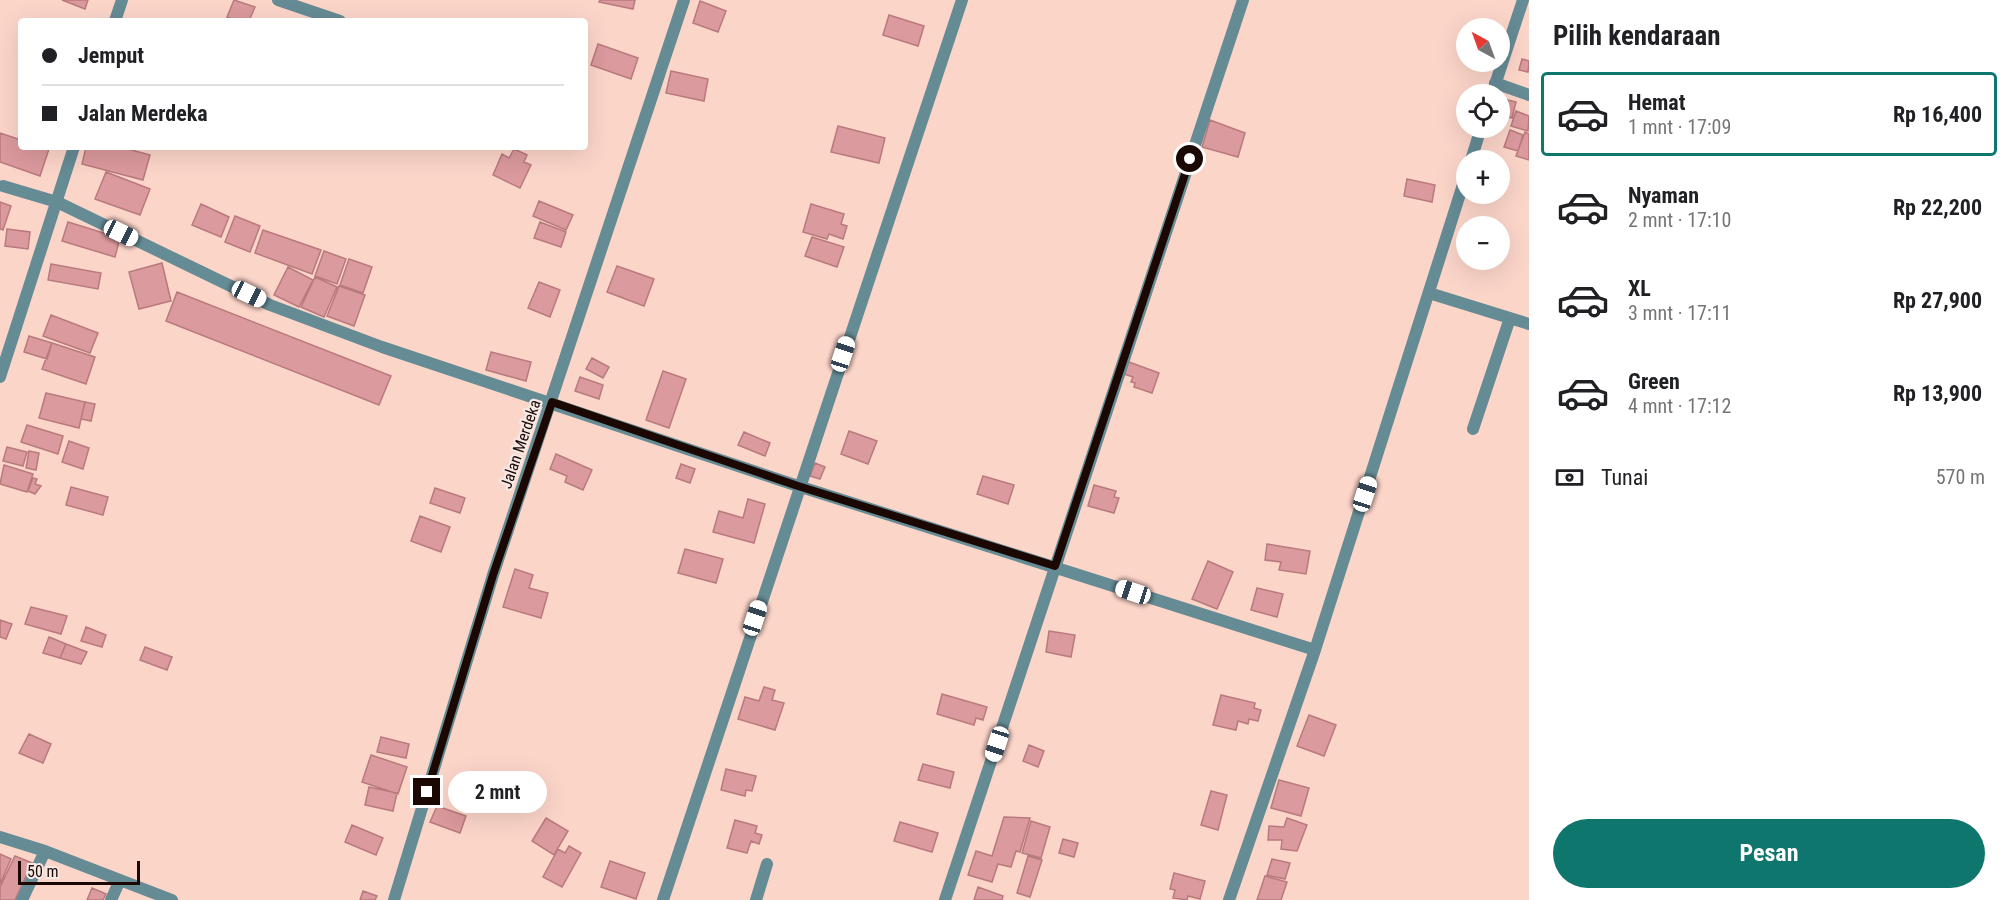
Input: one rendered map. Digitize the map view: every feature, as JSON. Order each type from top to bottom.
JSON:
[{"type":"street","points":[[116,18],[122,0]]},
{"type":"street","points":[[278,0],[331,18]]},
{"type":"street","name":"Jalan Merdeka","points":[[394,900],[493,575],[684,0]]},
{"type":"street","points":[[663,900],[798,486],[962,0]]},
{"type":"street","points":[[945,900],[1243,0]]},
{"type":"street","points":[[1495,84],[1523,0]]},
{"type":"street","points":[[1510,92],[1529,95]]},
{"type":"street","points":[[0,377],[73,150]]},
{"type":"street","points":[[3,186],[57,202],[270,305],[382,347],[798,486],[1315,650]]},
{"type":"street","points":[[1229,900],[1315,650],[1457,204]]},
{"type":"street","points":[[1428,293],[1529,324]]},
{"type":"street","points":[[1473,429],[1510,318]]},
{"type":"street","points":[[0,837],[45,851],[172,900]]},
{"type":"street","points":[[22,900],[45,851]]},
{"type":"street","points":[[756,900],[767,864]]},
{"type":"street","points":[[111,900],[120,880]]},
{"type":"building","points":[[62,0],[88,0],[85,9]]},
{"type":"building","points":[[234,0],[255,7],[250,18],[227,17]]},
{"type":"building","points":[[600,0],[635,0],[633,9],[599,2]]},
{"type":"building","points":[[700,1],[726,11],[718,32],[693,23]]},
{"type":"building","points":[[889,15],[924,26],[918,46],[883,35]]},
{"type":"building","points":[[598,44],[638,58],[631,79],[591,65]]},
{"type":"building","points":[[1522,59],[1529,61],[1528,72],[1519,70]]},
{"type":"building","points":[[671,71],[708,79],[704,101],[666,93]]},
{"type":"building","points":[[1510,100],[1516,102],[1512,118],[1510,118]]},
{"type":"building","points":[[1516,111],[1529,116],[1528,131],[1511,126]]},
{"type":"building","points":[[1210,120],[1245,133],[1238,157],[1202,147]]},
{"type":"building","points":[[838,126],[885,138],[879,163],[831,152]]},
{"type":"building","points":[[1510,130],[1523,135],[1518,151],[1504,147],[1507,138],[1510,138]]},
{"type":"building","points":[[1525,132],[1529,134],[1529,160],[1516,156]]},
{"type":"building","points":[[0,133],[18,139],[18,150],[49,150],[40,176],[0,162]]},
{"type":"building","points":[[85,150],[132,150],[150,155],[143,180],[82,164]]},
{"type":"building","points":[[513,150],[516,150],[527,155],[524,162],[531,165],[520,188],[493,175],[502,154],[509,158]]},
{"type":"building","points":[[106,172],[150,189],[140,215],[95,199]]},
{"type":"building","points":[[1407,179],[1435,185],[1432,202],[1404,196]]},
{"type":"building","points":[[539,201],[573,215],[566,230],[533,216]]},
{"type":"building","points":[[0,202],[11,206],[3,230],[0,229]]},
{"type":"building","points":[[201,204],[229,217],[221,237],[192,225]]},
{"type":"building","points":[[811,204],[844,214],[841,224],[847,226],[843,239],[829,234],[827,239],[803,232]]},
{"type":"building","points":[[235,216],[260,226],[250,252],[225,242]]},
{"type":"building","points":[[68,222],[120,238],[115,257],[62,241]]},
{"type":"building","points":[[540,222],[566,232],[561,247],[534,238]]},
{"type":"building","points":[[7,229],[30,232],[28,249],[5,246]]},
{"type":"building","points":[[263,230],[321,250],[312,274],[255,253]]},
{"type":"building","points":[[812,237],[844,247],[837,267],[805,256]]},
{"type":"building","points":[[324,251],[346,259],[337,284],[315,276]]},
{"type":"building","points":[[349,259],[372,267],[363,293],[340,285]]},
{"type":"building","points":[[162,263],[171,301],[139,309],[129,272]]},
{"type":"building","points":[[51,264],[101,273],[98,289],[48,280]]},
{"type":"building","points":[[617,266],[654,279],[644,306],[607,292]]},
{"type":"building","points":[[288,267],[313,280],[299,307],[274,295]]},
{"type":"building","points":[[315,277],[337,287],[324,317],[301,307]]},
{"type":"building","points":[[539,282],[560,290],[550,317],[528,308]]},
{"type":"building","points":[[339,286],[365,295],[354,326],[327,316]]},
{"type":"building","points":[[177,292],[391,376],[379,405],[166,321]]},
{"type":"building","points":[[51,315],[98,333],[90,353],[43,336]]},
{"type":"building","points":[[29,336],[52,343],[47,359],[24,352]]},
{"type":"building","points":[[52,343],[95,357],[86,384],[42,369]]},
{"type":"building","points":[[491,352],[531,362],[526,381],[486,370]]},
{"type":"building","points":[[592,358],[609,367],[603,378],[586,369]]},
{"type":"building","points":[[1129,362],[1159,373],[1152,393],[1134,387],[1135,383],[1131,382],[1133,377],[1124,374]]},
{"type":"building","points":[[663,371],[686,379],[669,428],[646,420]]},
{"type":"building","points":[[580,377],[603,385],[599,399],[575,391]]},
{"type":"building","points":[[46,393],[85,402],[79,428],[39,418]]},
{"type":"building","points":[[85,402],[95,404],[91,421],[81,419]]},
{"type":"building","points":[[27,425],[63,436],[58,454],[21,442]]},
{"type":"building","points":[[849,431],[877,441],[868,464],[841,454]]},
{"type":"building","points":[[744,432],[770,443],[765,456],[738,445]]},
{"type":"building","points":[[69,441],[89,448],[83,469],[62,462]]},
{"type":"building","points":[[7,447],[27,452],[23,466],[3,461]]},
{"type":"building","points":[[29,451],[39,453],[36,470],[26,468]]},
{"type":"building","points":[[556,454],[592,470],[583,490],[565,482],[567,476],[550,469]]},
{"type":"building","points":[[815,463],[825,467],[820,479],[810,476]]},
{"type":"building","points":[[681,464],[695,469],[690,483],[676,478]]},
{"type":"building","points":[[4,465],[33,474],[27,492],[0,484]]},
{"type":"building","points":[[983,476],[1014,485],[1008,504],[977,494]]},
{"type":"building","points":[[33,478],[37,479],[35,484],[41,486],[35,494],[28,491]]},
{"type":"building","points":[[1094,485],[1116,491],[1114,497],[1119,498],[1114,513],[1088,506]]},
{"type":"building","points":[[71,487],[108,497],[103,515],[66,505]]},
{"type":"building","points":[[435,488],[465,498],[460,513],[430,503]]},
{"type":"building","points":[[748,499],[765,504],[754,543],[713,532],[719,511],[743,518]]},
{"type":"building","points":[[420,516],[450,527],[441,552],[411,541]]},
{"type":"building","points":[[1267,544],[1310,551],[1306,574],[1279,570],[1281,562],[1265,560]]},
{"type":"building","points":[[685,549],[723,559],[716,583],[678,573]]},
{"type":"building","points":[[1208,561],[1233,572],[1217,609],[1192,599]]},
{"type":"building","points":[[515,569],[533,575],[529,588],[548,593],[541,618],[503,607]]},
{"type":"building","points":[[1257,588],[1283,594],[1277,617],[1251,610]]},
{"type":"building","points":[[31,607],[67,616],[61,634],[25,624]]},
{"type":"building","points":[[0,620],[12,624],[6,639],[0,637]]},
{"type":"building","points":[[86,627],[106,635],[102,647],[81,641]]},
{"type":"building","points":[[1049,631],[1075,635],[1071,657],[1046,652]]},
{"type":"building","points":[[49,637],[66,644],[60,658],[43,653]]},
{"type":"building","points":[[66,644],[87,652],[81,664],[60,658]]},
{"type":"building","points":[[145,647],[172,657],[167,670],[140,660]]},
{"type":"building","points":[[764,687],[775,690],[772,700],[784,703],[775,730],[738,719],[745,697],[759,701]]},
{"type":"building","points":[[942,694],[987,707],[983,720],[976,718],[974,725],[937,714]]},
{"type":"building","points":[[1221,695],[1255,703],[1254,708],[1261,710],[1258,721],[1249,719],[1248,724],[1238,721],[1236,730],[1213,725]]},
{"type":"building","points":[[1309,715],[1336,725],[1324,756],[1297,746]]},
{"type":"building","points":[[29,734],[51,744],[43,763],[19,753]]},
{"type":"building","points":[[381,737],[409,744],[406,758],[377,752]]},
{"type":"building","points":[[1029,745],[1044,751],[1038,767],[1023,761]]},
{"type":"building","points":[[371,755],[407,767],[398,794],[362,782]]},
{"type":"building","points":[[923,764],[954,772],[950,788],[918,780]]},
{"type":"building","points":[[726,769],[756,776],[752,791],[746,790],[745,796],[721,790]]},
{"type":"building","points":[[1279,780],[1309,788],[1301,816],[1271,808]]},
{"type":"building","points":[[369,787],[397,793],[393,811],[365,805]]},
{"type":"building","points":[[1211,791],[1227,795],[1218,830],[1201,825]]},
{"type":"building","points":[[437,806],[466,816],[460,833],[430,822]]},
{"type":"building","points":[[1004,817],[1030,818],[1020,852],[1016,851],[1011,867],[998,864],[992,882],[968,875],[976,851],[992,856]]},
{"type":"building","points":[[546,818],[568,831],[554,855],[532,841]]},
{"type":"building","points":[[1287,818],[1307,825],[1297,851],[1281,849],[1282,840],[1268,840],[1269,826],[1284,827]]},
{"type":"building","points":[[735,820],[757,826],[755,833],[762,835],[759,844],[751,841],[747,853],[727,848]]},
{"type":"building","points":[[1031,821],[1050,827],[1041,858],[1022,853]]},
{"type":"building","points":[[900,822],[938,833],[932,852],[894,841]]},
{"type":"building","points":[[352,825],[383,838],[376,855],[345,842]]},
{"type":"building","points":[[1063,839],[1078,843],[1074,857],[1059,853]]},
{"type":"building","points":[[569,846],[581,853],[562,887],[543,877],[558,849],[565,853]]},
{"type":"building","points":[[0,854],[11,859],[0,884]]},
{"type":"building","points":[[15,856],[32,863],[15,900],[0,900],[0,887]]},
{"type":"building","points":[[1028,856],[1042,860],[1030,897],[1017,893]]},
{"type":"building","points":[[1272,859],[1290,863],[1285,879],[1267,875]]},
{"type":"building","points":[[610,861],[645,873],[636,899],[601,887]]},
{"type":"building","points":[[1174,873],[1205,881],[1200,899],[1188,896],[1187,900],[1173,898],[1175,890],[1170,889]]},
{"type":"building","points":[[1265,876],[1287,882],[1281,900],[1257,900]]},
{"type":"building","points":[[978,887],[1003,896],[1002,900],[974,900]]},
{"type":"building","points":[[92,888],[106,894],[103,900],[87,900]]},
{"type":"building","points":[[363,891],[377,896],[375,900],[360,900]]},
{"type":"route","points":[[427,792],[493,575],[552,402],[798,486],[1055,566],[1190,159]]}]
